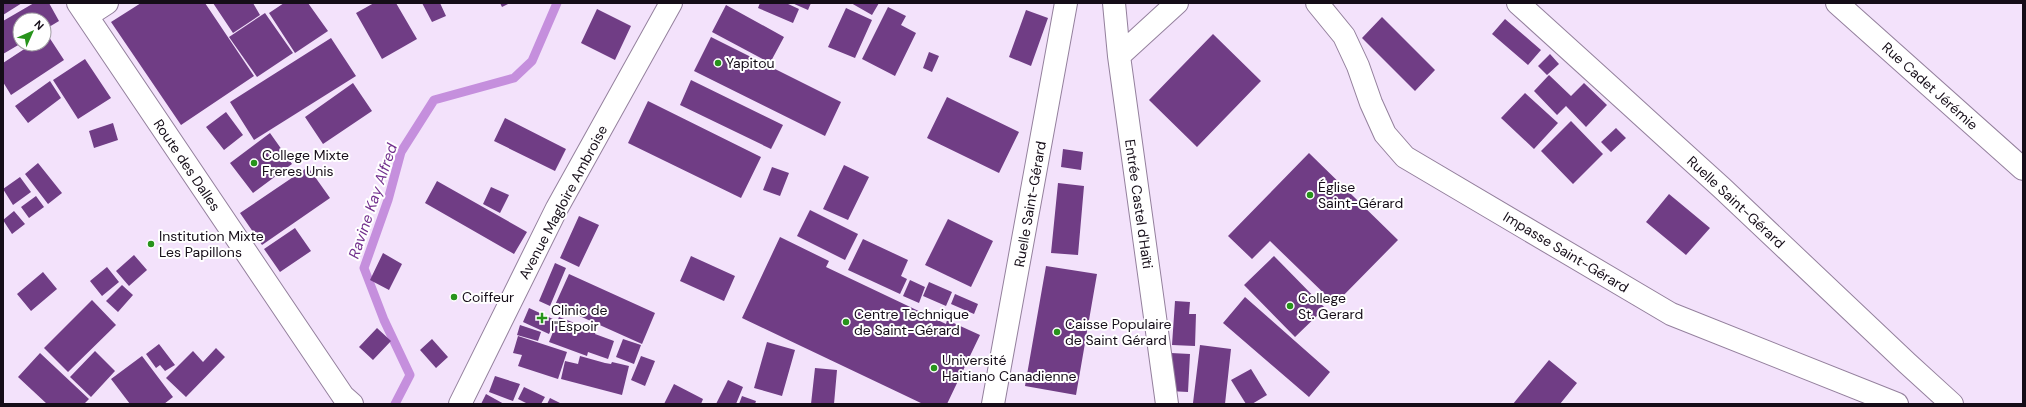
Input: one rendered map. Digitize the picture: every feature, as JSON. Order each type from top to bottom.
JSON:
[{"type":"street","points":[[83,10],[107,3]]},
{"type":"street","name":"Avenue Magloire Ambroise","points":[[460,404],[557,208],[671,3]]},
{"type":"street","name":"Ruelle Saint-Gérard","points":[[993,404],[1066,3]]},
{"type":"street","name":"Entrée Castel d'Haïti","points":[[1114,3],[1119,56],[1167,404]]},
{"type":"street","points":[[1119,56],[1176,3]]},
{"type":"street","name":"Impasse Saint-Gérard","points":[[1317,3],[1344,36],[1358,66],[1371,104],[1385,134],[1405,157],[1671,314],[1897,404]]},
{"type":"street","name":"Ruelle Saint-Gérard","points":[[1518,3],[1722,188],[1952,404]]},
{"type":"street","name":"Rue Cadet Jérémie","points":[[1837,3],[2023,169]]},
{"type":"street","name":"Route des Dalles","points":[[83,10],[348,400]]},
{"type":"building","points":[[3,3],[22,3],[3,15]]},
{"type":"building","points":[[34,3],[49,3],[59,21],[52,25],[52,12],[18,12]]},
{"type":"building","points":[[141,3],[205,3],[254,76],[181,125],[111,22]]},
{"type":"building","points":[[213,3],[253,3],[260,15],[233,33]]},
{"type":"building","points":[[284,3],[308,3],[328,31],[295,53],[269,13]]},
{"type":"building","points":[[374,3],[396,3],[417,39],[382,59],[356,13]]},
{"type":"building","points":[[422,3],[440,3],[446,16],[432,22]]},
{"type":"building","points":[[500,3],[510,3],[502,7]]},
{"type":"building","points":[[760,3],[786,3],[799,9],[793,23],[758,8]]},
{"type":"building","points":[[792,3],[811,3],[808,10]]},
{"type":"building","points":[[851,3],[879,3],[872,15]]},
{"type":"building","points":[[726,5],[784,37],[770,63],[712,32]]},
{"type":"building","points":[[888,7],[906,16],[901,25],[916,33],[895,76],[862,59]]},
{"type":"building","points":[[846,8],[872,20],[855,58],[828,47]]},
{"type":"building","points":[[597,9],[631,26],[615,60],[581,43]]},
{"type":"building","points":[[1026,10],[1048,18],[1031,66],[1009,57]]},
{"type":"building","points":[[265,13],[293,53],[257,77],[229,37]]},
{"type":"building","points":[[12,16],[12,49],[3,54],[3,21]]},
{"type":"building","points":[[1382,17],[1435,70],[1415,91],[1362,38]]},
{"type":"building","points":[[1505,19],[1541,50],[1528,65],[1492,34]]},
{"type":"building","points":[[1213,34],[1261,81],[1197,147],[1149,100]]},
{"type":"building","points":[[711,37],[841,102],[825,136],[694,71]]},
{"type":"building","points":[[331,38],[356,76],[254,140],[230,102]]},
{"type":"building","points":[[52,42],[64,60],[11,95],[3,82],[3,63],[20,52],[52,52]]},
{"type":"building","points":[[929,52],[939,56],[932,72],[923,68]]},
{"type":"building","points":[[1550,54],[1559,64],[1547,75],[1538,66]]},
{"type":"building","points":[[85,59],[111,98],[78,119],[53,80]]},
{"type":"building","points":[[1549,75],[1571,96],[1584,83],[1607,105],[1586,127],[1566,106],[1557,115],[1534,91]]},
{"type":"building","points":[[691,80],[783,125],[771,149],[680,105]]},
{"type":"building","points":[[50,81],[61,98],[28,123],[15,106]]},
{"type":"building","points":[[353,83],[372,111],[323,144],[305,117]]},
{"type":"building","points":[[1525,93],[1558,123],[1534,149],[1501,118]]},
{"type":"building","points":[[947,97],[1019,132],[999,173],[927,138]]},
{"type":"building","points":[[648,101],[761,157],[741,198],[628,143]]},
{"type":"building","points":[[226,112],[243,135],[224,150],[206,127]]},
{"type":"building","points":[[505,118],[566,149],[555,171],[494,141]]},
{"type":"building","points":[[1571,121],[1603,154],[1573,184],[1541,151]]},
{"type":"building","points":[[113,123],[118,140],[94,148],[89,131]]},
{"type":"building","points":[[1616,128],[1626,138],[1611,152],[1601,142]]},
{"type":"building","points":[[270,133],[292,164],[253,193],[230,163]]},
{"type":"building","points":[[1063,149],[1083,152],[1081,170],[1061,167]]},
{"type":"building","name":"Église Saint-Gérard","points":[[1309,153],[1398,240],[1335,304],[1270,241],[1252,259],[1228,236]]},
{"type":"building","points":[[38,163],[62,193],[48,204],[25,174]]},
{"type":"building","points":[[844,165],[869,177],[848,220],[823,209]]},
{"type":"building","points":[[308,167],[330,198],[262,245],[240,213]]},
{"type":"building","points":[[772,167],[789,173],[780,196],[763,190]]},
{"type":"building","points":[[20,177],[31,192],[13,205],[3,189]]},
{"type":"building","points":[[437,181],[527,232],[514,254],[425,203]]},
{"type":"building","points":[[1058,183],[1084,186],[1078,255],[1051,253]]},
{"type":"building","points":[[491,187],[509,195],[500,213],[483,204]]},
{"type":"building","points":[[1669,194],[1710,228],[1686,255],[1646,222]]},
{"type":"building","points":[[36,196],[44,207],[29,218],[21,207]]},
{"type":"building","points":[[810,210],[858,234],[845,260],[797,236]]},
{"type":"building","points":[[14,211],[25,224],[12,234],[3,220]]},
{"type":"building","points":[[579,216],[599,225],[579,267],[560,258]]},
{"type":"building","points":[[948,219],[993,241],[971,287],[925,265]]},
{"type":"building","points":[[295,228],[311,251],[280,272],[264,249]]},
{"type":"building","name":"Centre Technique de Saint-Gérard","points":[[780,237],[829,261],[826,267],[946,324],[947,320],[980,335],[947,404],[923,404],[742,318]]},
{"type":"building","points":[[863,239],[908,260],[901,276],[907,279],[900,294],[848,270]]},
{"type":"building","points":[[383,253],[402,264],[389,290],[370,280]]},
{"type":"building","points":[[134,255],[147,270],[129,286],[116,271]]},
{"type":"building","points":[[691,256],[735,276],[724,301],[680,281]]},
{"type":"building","points":[[1274,256],[1325,308],[1295,337],[1244,285]]},
{"type":"building","points":[[555,263],[566,268],[550,306],[539,301]]},
{"type":"building","points":[[1046,266],[1097,274],[1076,395],[1025,386]]},
{"type":"building","points":[[107,267],[119,282],[102,296],[90,281]]},
{"type":"building","points":[[43,272],[57,289],[31,311],[17,294]]},
{"type":"building","points":[[569,274],[655,313],[642,344],[555,305]]},
{"type":"building","points":[[910,280],[925,287],[919,303],[903,296]]},
{"type":"building","points":[[929,282],[952,292],[946,306],[923,296]]},
{"type":"building","points":[[122,285],[133,295],[118,312],[106,301]]},
{"type":"building","points":[[955,294],[978,304],[974,314],[951,304]]},
{"type":"building","points":[[1245,297],[1330,372],[1309,397],[1223,323]]},
{"type":"building","points":[[92,300],[116,325],[68,372],[44,348]]},
{"type":"building","points":[[1175,301],[1190,302],[1189,314],[1196,314],[1195,346],[1172,345]]},
{"type":"building","points":[[529,308],[555,320],[549,334],[523,322]]},
{"type":"building","points":[[559,317],[596,331],[595,334],[614,341],[608,359],[588,352],[587,356],[549,342]]},
{"type":"building","points":[[520,325],[541,332],[538,341],[517,335]]},
{"type":"building","points":[[377,328],[391,341],[373,360],[359,347]]},
{"type":"building","points":[[518,336],[567,352],[558,379],[518,366],[522,355],[513,353]]},
{"type":"building","points":[[432,339],[448,357],[436,368],[420,350]]},
{"type":"building","points":[[623,339],[641,345],[634,364],[616,357]]},
{"type":"building","points":[[767,342],[795,350],[782,396],[754,388]]},
{"type":"building","points":[[159,344],[175,365],[165,371],[160,365],[156,368],[146,354]]},
{"type":"building","points":[[1200,345],[1231,349],[1225,404],[1193,403]]},
{"type":"building","points":[[216,348],[225,357],[186,397],[166,378],[193,351],[203,362]]},
{"type":"building","points":[[95,351],[115,371],[91,397],[70,377]]},
{"type":"building","points":[[40,353],[89,399],[84,404],[47,404],[18,377]]},
{"type":"building","points":[[1171,353],[1190,354],[1188,392],[1169,391]]},
{"type":"building","points":[[142,356],[173,397],[164,404],[130,404],[111,379]]},
{"type":"building","points":[[580,356],[605,363],[611,364],[612,362],[629,366],[622,395],[561,379],[565,361],[578,364]]},
{"type":"building","points":[[641,356],[655,361],[645,386],[631,380]]},
{"type":"building","points":[[1549,360],[1577,383],[1560,404],[1513,404]]},
{"type":"building","points":[[815,368],[837,370],[834,404],[811,404]]},
{"type":"building","points":[[1251,369],[1267,395],[1252,404],[1246,404],[1231,380]]},
{"type":"building","points":[[495,376],[520,384],[513,401],[489,392]]},
{"type":"building","points":[[728,380],[743,387],[736,404],[716,404]]},
{"type":"building","points":[[674,384],[703,399],[701,404],[664,404]]},
{"type":"building","points":[[524,387],[545,397],[541,404],[528,404],[518,399]]},
{"type":"building","points":[[486,394],[504,404],[481,404]]},
{"type":"building","points":[[742,396],[756,401],[755,404],[739,404]]},
{"type":"building","points":[[550,398],[562,404],[547,404]]},
{"type":"waterway","name":"Ravine Kay Alfred","points":[[395,404],[410,375],[384,320],[364,268],[388,200],[401,152],[434,100],[514,78],[532,61],[557,3]]},
{"type":"place","name":"Yapitou","points":[[718,63]]},
{"type":"place","name":"College Mixte Freres Unis","points":[[254,163]]},
{"type":"place","name":"Église Saint-Gérard","points":[[1310,195]]},
{"type":"place","name":"Institution Mixte Les Papillons","points":[[151,244]]},
{"type":"place","name":"Coiffeur","points":[[454,297]]},
{"type":"place","name":"College St. Gerard","points":[[1290,306]]},
{"type":"place","name":"Clinic de l\"Espoir","points":[[542,318]]},
{"type":"place","name":"Centre Technique de Saint-Gérard","points":[[846,322]]},
{"type":"place","name":"Caisse Populaire de Saint Gérard","points":[[1057,332]]},
{"type":"place","name":"Université Haitiano Canadienne","points":[[934,368]]}]
